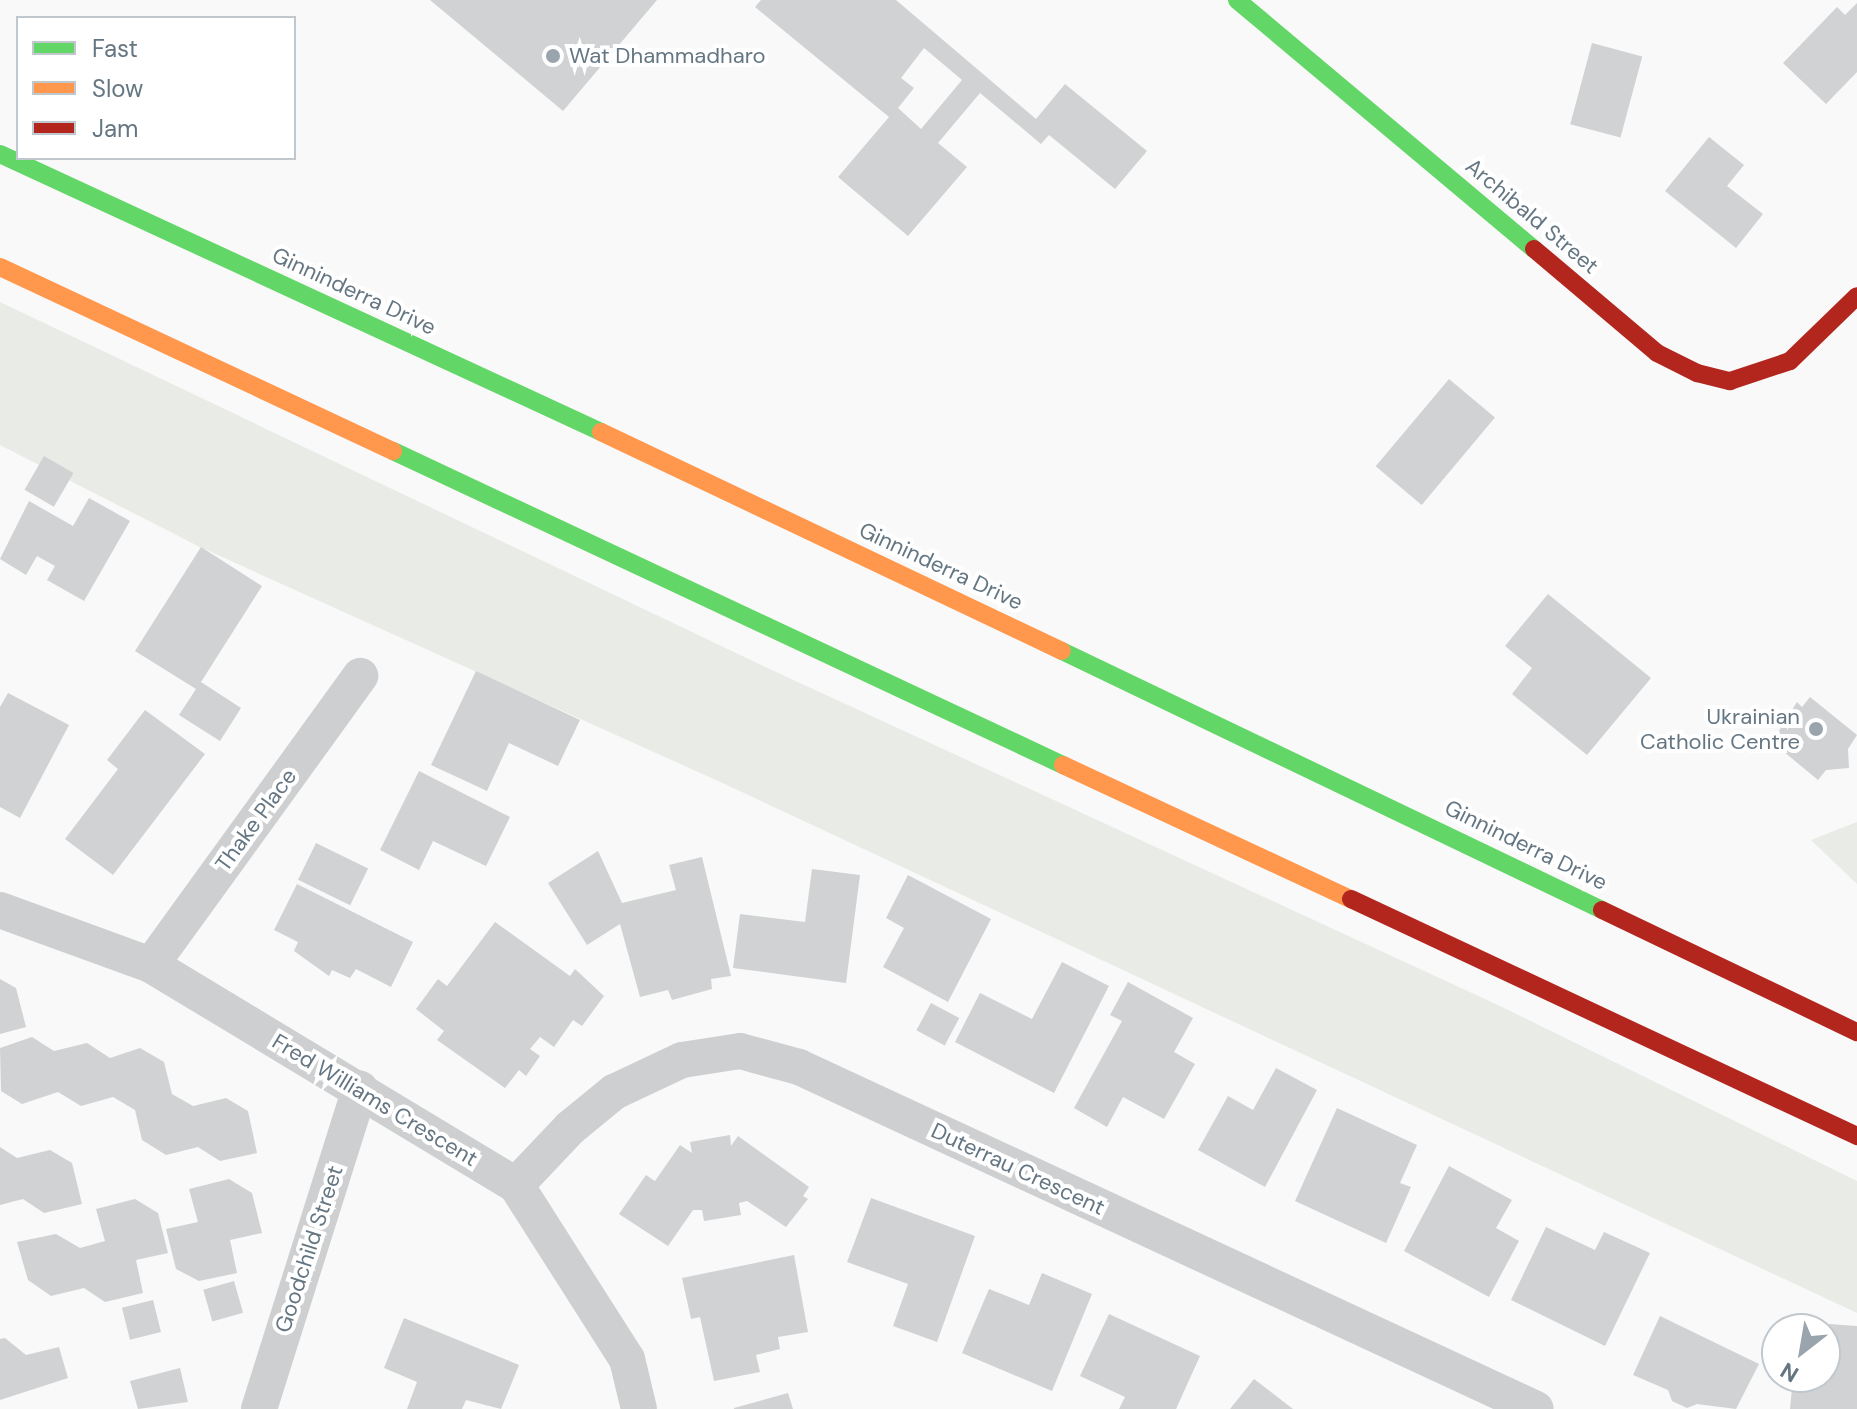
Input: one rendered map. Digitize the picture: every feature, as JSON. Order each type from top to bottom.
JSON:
[{"type":"main road","name":"Archibald Street","points":[[1237,0],[1657,353],[1697,373],[1730,381],[1790,361],[1857,296]]},
{"type":"main road","name":"Ginninderra Drive","points":[[0,154],[681,469],[1857,1032]]},
{"type":"main road","points":[[0,267],[1857,1136]]},
{"type":"street","name":"Thake Place","points":[[151,965],[360,676]]},
{"type":"street","name":"Fred Williams Crescent","points":[[0,910],[151,965],[516,1185],[627,1359],[639,1409]]},
{"type":"street","name":"Duterrau Crescent","points":[[516,1185],[570,1128],[614,1092],[682,1060],[740,1051],[799,1067],[1536,1409]]},
{"type":"street","name":"Goodchild Street","points":[[259,1409],[360,1089]]},
{"type":"shaded area","points":[[0,302],[759,664],[1500,1006],[1857,1181],[1857,1313],[729,786],[200,547],[0,445]]},
{"type":"shaded area","points":[[1857,822],[1857,884],[1811,840]]},
{"type":"building","name":"Wat Dhammadharo","points":[[430,0],[657,0],[563,111]]},
{"type":"building","points":[[761,0],[896,0],[1036,119],[1065,84],[1147,151],[1115,189],[1049,135],[1041,144],[980,93],[938,143],[967,167],[908,236],[838,177],[889,117],[755,7]],"holes":[[[924,48],[962,80],[921,129],[898,108],[914,88],[901,78]]]},
{"type":"building","points":[[1857,3],[1857,72],[1826,104],[1783,63],[1837,7],[1845,15]]},
{"type":"building","points":[[1592,43],[1642,56],[1620,138],[1570,124]]},
{"type":"building","points":[[1709,137],[1744,165],[1727,186],[1763,214],[1736,248],[1665,191]]},
{"type":"building","points":[[1449,379],[1495,418],[1422,505],[1376,466]]},
{"type":"building","points":[[44,456],[73,473],[54,507],[24,490]]},
{"type":"building","points":[[89,498],[130,521],[84,601],[47,580],[55,566],[37,556],[26,575],[0,559],[29,501],[73,526]]},
{"type":"building","points":[[201,547],[262,586],[201,682],[241,708],[220,741],[179,715],[196,689],[135,651]]},
{"type":"building","points":[[1548,594],[1651,678],[1587,755],[1512,694],[1532,668],[1505,646]]},
{"type":"building","points":[[476,671],[580,720],[558,766],[509,743],[487,791],[431,765]]},
{"type":"building","points":[[8,693],[69,725],[20,818],[0,807],[0,707]]},
{"type":"building","points":[[1810,697],[1857,735],[1848,749],[1849,768],[1826,770],[1818,780],[1772,742],[1797,702],[1802,707]]},
{"type":"building","points":[[145,710],[205,754],[113,875],[65,839],[118,769],[107,760]]},
{"type":"building","points":[[419,771],[510,817],[486,866],[433,841],[419,870],[380,850]]},
{"type":"building","points":[[316,843],[368,868],[350,905],[298,880]]},
{"type":"building","points":[[598,851],[622,903],[676,890],[669,865],[702,857],[731,976],[711,979],[712,989],[672,1000],[668,990],[640,997],[620,924],[587,945],[548,883]]},
{"type":"building","points":[[812,869],[860,875],[846,983],[733,968],[740,914],[805,922]]},
{"type":"building","points":[[908,875],[991,919],[948,1002],[883,967],[904,928],[886,918]]},
{"type":"building","points":[[297,884],[413,942],[391,987],[356,969],[350,978],[332,970],[329,976],[294,951],[298,942],[274,930]]},
{"type":"building","points":[[495,922],[570,976],[575,969],[604,996],[582,1026],[573,1020],[554,1047],[540,1037],[530,1049],[540,1056],[526,1076],[519,1070],[505,1088],[437,1040],[444,1031],[416,1009],[438,979],[447,986]]},
{"type":"building","points":[[1062,962],[1109,986],[1054,1093],[955,1042],[980,993],[1032,1019]]},
{"type":"building","points":[[0,979],[16,988],[26,1027],[0,1034]]},
{"type":"building","points":[[1128,982],[1193,1018],[1174,1052],[1195,1064],[1164,1119],[1123,1097],[1107,1127],[1074,1108],[1122,1021],[1110,1015]]},
{"type":"building","points":[[931,1003],[959,1018],[945,1045],[916,1030]]},
{"type":"building","points":[[32,1037],[54,1051],[87,1043],[110,1058],[140,1048],[164,1062],[172,1094],[193,1106],[226,1098],[248,1111],[257,1153],[220,1161],[198,1147],[166,1155],[142,1140],[135,1110],[113,1097],[81,1106],[58,1092],[22,1104],[1,1091],[0,1048]]},
{"type":"building","points":[[1276,1068],[1317,1090],[1265,1187],[1198,1150],[1228,1096],[1253,1110]]},
{"type":"building","points":[[1337,1108],[1417,1145],[1400,1183],[1411,1187],[1386,1243],[1295,1201]]},
{"type":"building","points":[[730,1135],[731,1146],[738,1136],[809,1187],[803,1196],[808,1199],[786,1227],[747,1201],[739,1203],[741,1215],[704,1221],[702,1210],[693,1210],[668,1246],[619,1214],[646,1175],[655,1181],[680,1145],[692,1153],[690,1142]]},
{"type":"building","points":[[0,1147],[17,1158],[50,1150],[72,1163],[82,1204],[44,1213],[23,1199],[0,1205]]},
{"type":"building","points":[[1449,1166],[1512,1200],[1496,1228],[1519,1241],[1489,1297],[1404,1251]]},
{"type":"building","points":[[229,1179],[252,1193],[262,1233],[230,1240],[237,1273],[199,1281],[176,1269],[166,1229],[198,1222],[189,1189]]},
{"type":"building","points":[[871,1198],[975,1236],[937,1342],[893,1326],[908,1284],[847,1262]]},
{"type":"building","points":[[135,1199],[158,1213],[168,1253],[136,1260],[143,1293],[105,1302],[84,1288],[51,1296],[28,1280],[17,1242],[56,1234],[80,1248],[105,1241],[96,1209]]},
{"type":"building","points":[[1546,1227],[1595,1250],[1604,1232],[1650,1253],[1605,1346],[1511,1300]]},
{"type":"building","points":[[794,1255],[808,1332],[778,1337],[780,1349],[756,1355],[760,1372],[714,1381],[700,1317],[691,1319],[682,1278]]},
{"type":"building","points":[[1042,1273],[1092,1294],[1052,1391],[962,1353],[989,1289],[1029,1305]]},
{"type":"building","points":[[234,1281],[243,1313],[212,1322],[203,1290]]},
{"type":"building","points":[[153,1300],[161,1332],[130,1340],[122,1308]]},
{"type":"building","points":[[1109,1314],[1200,1356],[1176,1409],[1119,1409],[1125,1397],[1080,1376]]},
{"type":"building","points":[[1660,1316],[1759,1364],[1736,1409],[1697,1404],[1687,1408],[1672,1401],[1668,1390],[1633,1375]]},
{"type":"building","points":[[404,1318],[519,1365],[501,1409],[466,1400],[462,1409],[407,1409],[417,1382],[384,1368]]},
{"type":"building","points":[[1841,1325],[1857,1326],[1857,1409],[1790,1409],[1792,1393],[1841,1393]]},
{"type":"building","points":[[5,1338],[26,1355],[59,1347],[68,1378],[0,1400],[0,1339]]},
{"type":"building","points":[[180,1368],[188,1402],[138,1409],[130,1381]]},
{"type":"building","points":[[1254,1379],[1293,1409],[1230,1409]]},
{"type":"building","points":[[788,1393],[793,1409],[734,1409],[734,1408]]},
{"type":"traffic: fast","points":[[1237,0],[1534,249]]},
{"type":"traffic: fast","points":[[0,154],[601,432]]},
{"type":"traffic: fast","points":[[393,451],[1063,765]]},
{"type":"traffic: fast","points":[[1062,651],[1602,910]]},
{"type":"traffic: slow","points":[[0,267],[393,451]]},
{"type":"traffic: slow","points":[[601,432],[1062,651]]},
{"type":"traffic: slow","points":[[1063,765],[1351,899]]},
{"type":"traffic: jam","points":[[1534,249],[1657,353],[1697,373],[1730,381],[1790,361],[1857,296]]},
{"type":"traffic: jam","points":[[1351,899],[1857,1136]]},
{"type":"traffic: jam","points":[[1602,910],[1857,1032]]},
{"type":"place","name":"Wat Dhammadharo","points":[[553,56]]},
{"type":"place","name":"Ukrainian Catholic Centre","points":[[1816,729]]}]
